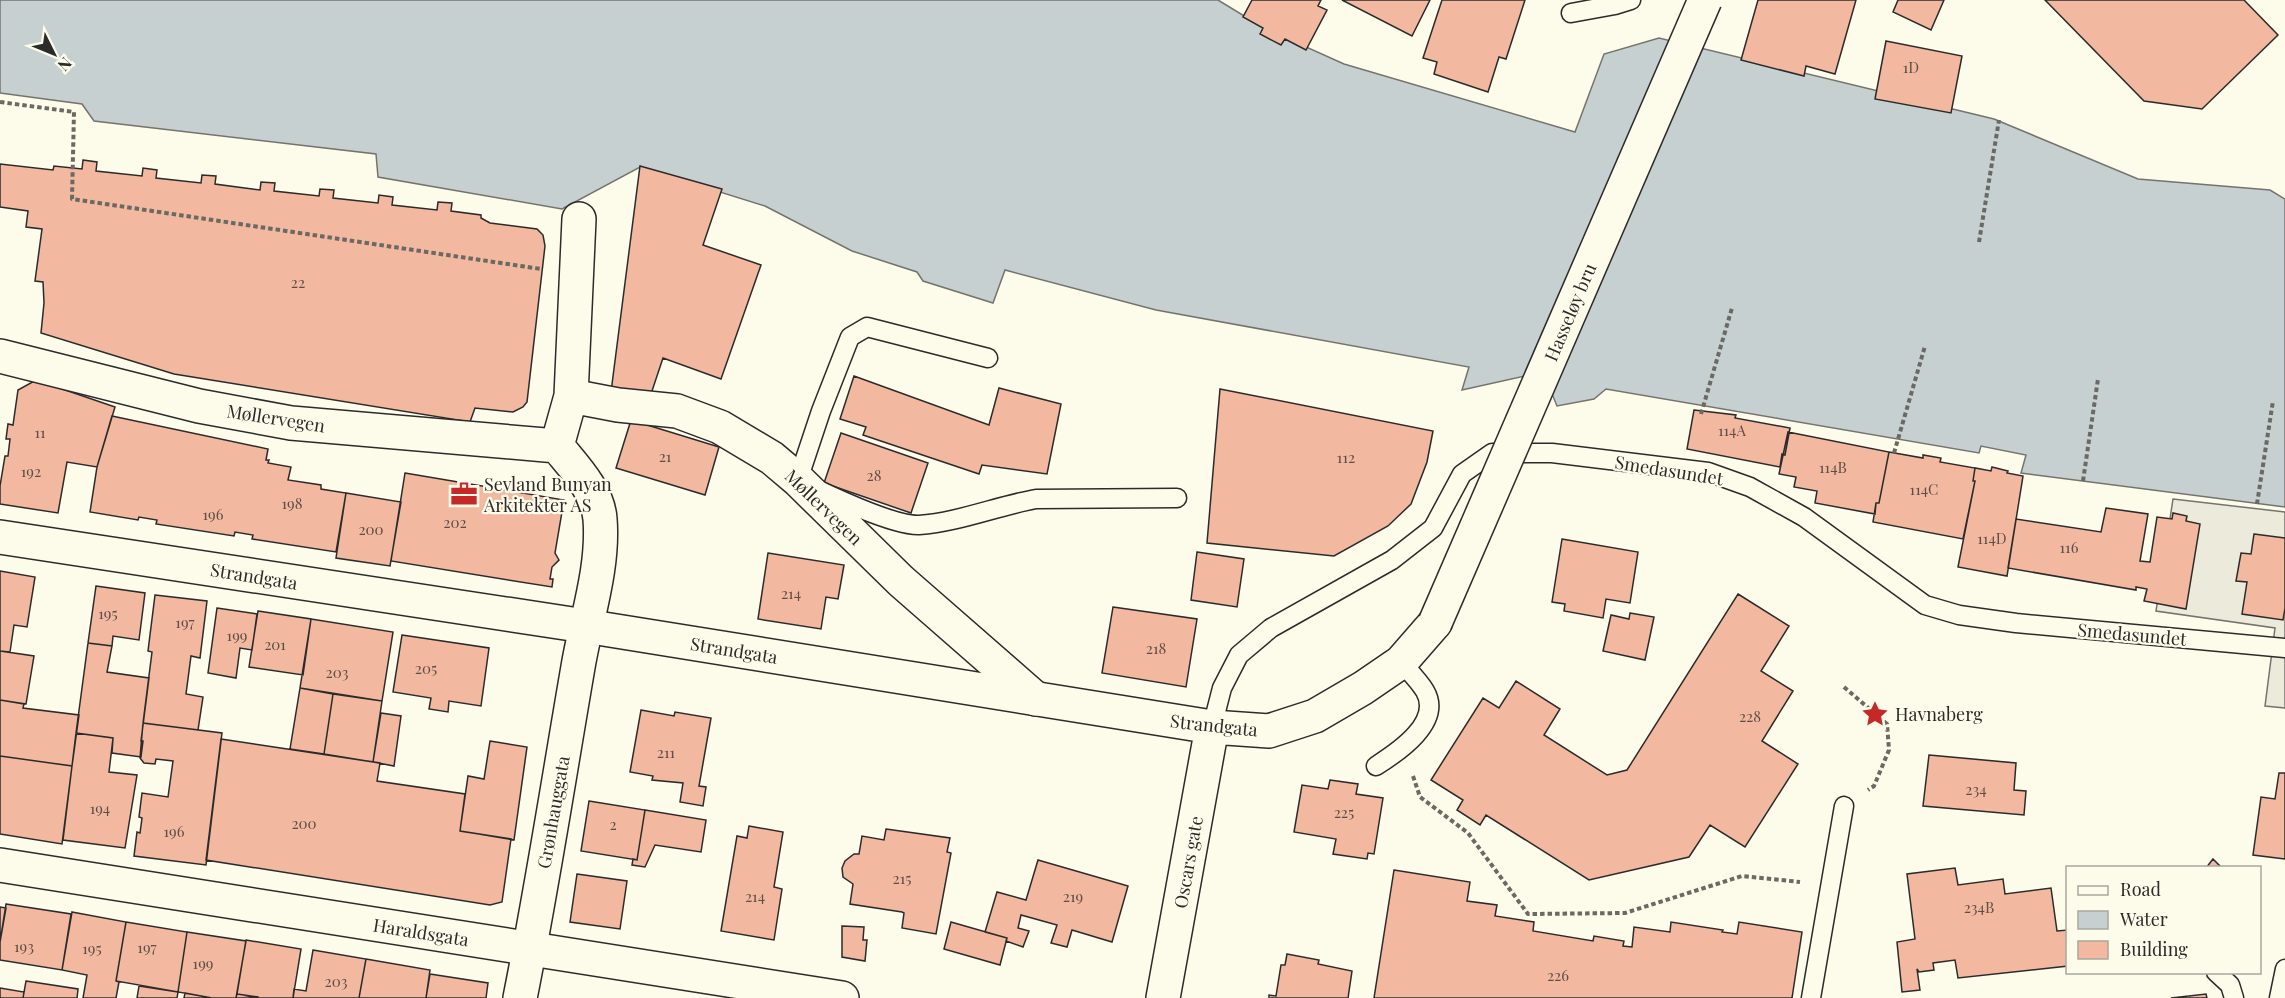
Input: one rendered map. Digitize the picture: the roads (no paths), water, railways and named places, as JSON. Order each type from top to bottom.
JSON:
[{"type":"street","name":"Hasseløy bru","points":[[1435,623],[1705,0]]},
{"type":"street","points":[[579,219],[571,396],[557,446],[596,499],[600,517],[600,553],[585,626]]},
{"type":"street","name":"Møllervegen","points":[[0,356],[199,406],[291,423],[557,446]]},
{"type":"street","name":"Møllervegen","points":[[571,396],[618,405],[677,411],[720,427],[772,458],[798,480],[901,582],[1036,699]]},
{"type":"street","name":"Strandgata","points":[[0,537],[585,626],[1212,727],[1269,731],[1315,716],[1363,688],[1401,662],[1435,623]]},
{"type":"street","name":"Grønhauggata","points":[[520,998],[585,626]]},
{"type":"street","name":"Oscars gate","points":[[1163,998],[1212,727]]},
{"type":"street","name":"Haraldsgata","points":[[0,866],[842,998]]},
{"type":"lane","points":[[1571,13],[1630,0]]},
{"type":"lane","points":[[988,358],[867,327],[850,337],[821,411],[798,480],[827,495],[890,519],[910,524],[973,516],[1014,502],[1036,499],[1177,498]]},
{"type":"lane","name":"Smedasundet","points":[[1212,727],[1222,688],[1239,655],[1271,628],[1392,560],[1432,528],[1462,474],[1492,453],[1551,453],[1708,472],[1750,486],[1804,517],[1925,605],[1959,615],[2016,623],[2285,648]]},
{"type":"lane","points":[[1377,766],[1401,749],[1426,721],[1429,703],[1425,691],[1401,662]]},
{"type":"lane","points":[[1811,998],[1844,806]]},
{"type":"lane","points":[[2279,998],[2285,969]]},
{"type":"lane","points":[[2218,974],[2230,985],[2234,998]]},
{"type":"water","points":[[0,0],[1218,0],[1264,28],[1344,64],[1575,132],[1604,54],[1659,38],[1994,119],[2138,179],[2270,190],[2285,199],[2285,507],[2021,473],[2026,455],[1981,446],[1979,453],[1606,389],[1594,399],[1557,406],[1543,372],[1462,390],[1469,367],[1156,310],[1005,270],[993,303],[923,281],[917,272],[852,251],[765,206],[640,167],[562,209],[378,177],[376,154],[94,121],[82,104],[0,93]]},
{"type":"place","name":"Sevland Bunyan Arkitekter AS","points":[[464,494]]},
{"type":"place","name":"Havnaberg","points":[[1875,714]]}]
